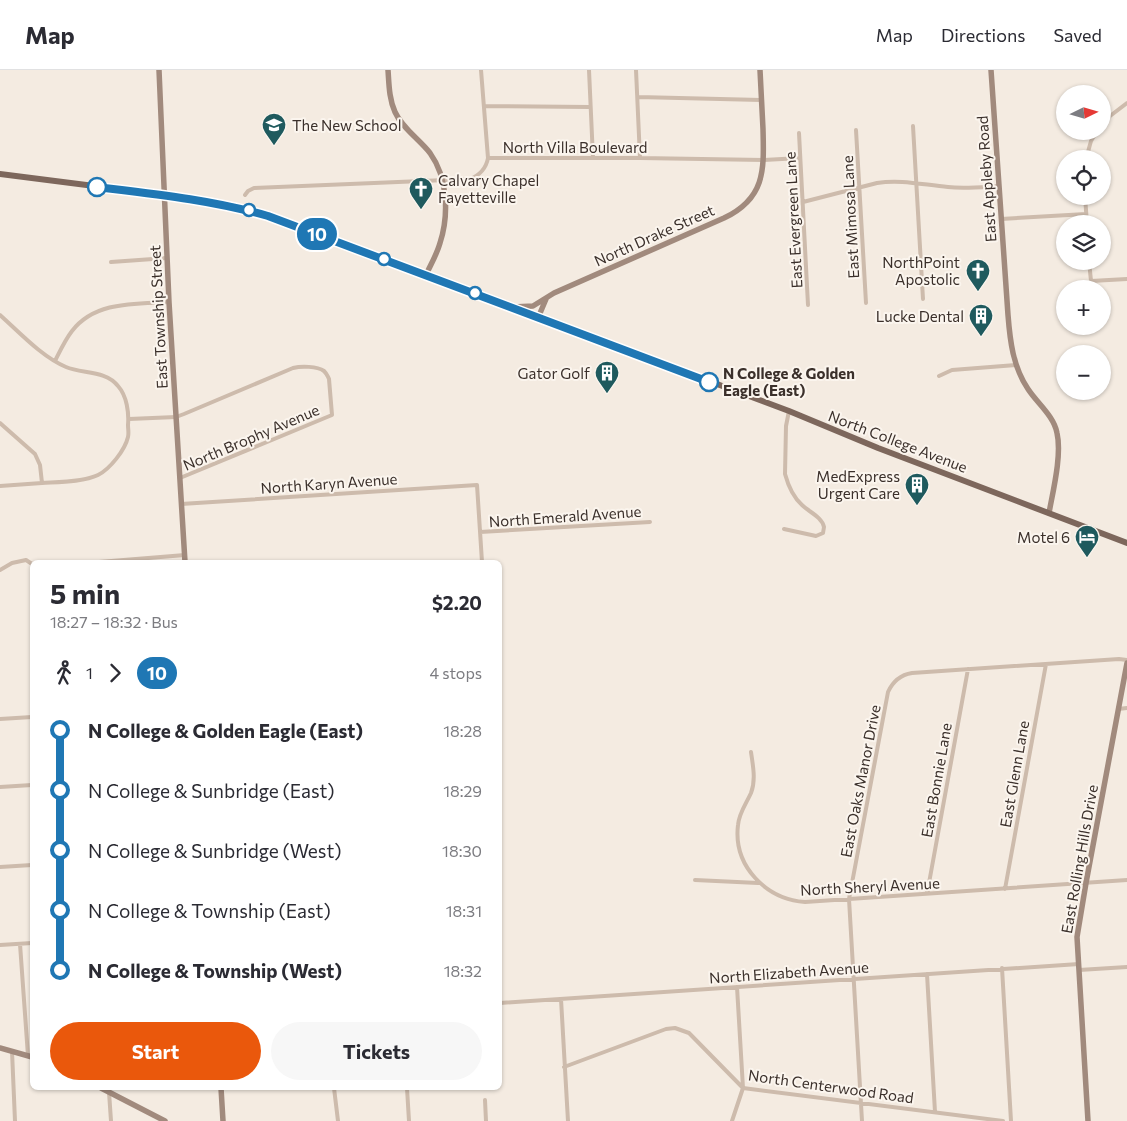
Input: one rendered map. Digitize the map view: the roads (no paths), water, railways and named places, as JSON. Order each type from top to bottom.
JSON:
[{"type":"main road","name":"North College Avenue","points":[[0,174],[165,195],[240,207],[268,216],[789,411],[878,448],[1127,543]]},
{"type":"street","name":"East Township Street","points":[[159,70],[169,302],[185,560]]},
{"type":"street","points":[[388,70],[391,99],[396,114],[430,154],[437,166],[442,181],[446,207],[444,231],[426,275]]},
{"type":"street","points":[[481,70],[488,158]]},
{"type":"street","points":[[588,70],[593,158]]},
{"type":"street","points":[[636,70],[640,158]]},
{"type":"street","name":"North Drake Street","points":[[509,307],[533,306],[554,292],[724,218],[737,211],[746,203],[761,179],[764,160],[760,70]]},
{"type":"street","name":"East Appleby Road","points":[[991,70],[1009,329],[1016,365],[1027,388],[1053,422],[1057,433],[1058,455],[1049,513]]},
{"type":"street","points":[[638,97],[762,100]]},
{"type":"street","points":[[1111,115],[1127,103]]},
{"type":"street","points":[[484,106],[590,107]]},
{"type":"street","points":[[913,126],[923,299]]},
{"type":"street","name":"East Mimosa Lane","points":[[856,130],[866,303]]},
{"type":"street","name":"East Evergreen Lane","points":[[799,133],[808,305]]},
{"type":"street","name":"North Villa Boulevard","points":[[245,195],[254,188],[466,180],[475,178],[485,168],[488,158],[764,160],[800,158]]},
{"type":"street","points":[[803,202],[877,182],[893,181],[955,188],[999,186]]},
{"type":"street","points":[[1001,219],[1086,214],[1086,205]]},
{"type":"street","points":[[111,262],[167,258]]},
{"type":"street","points":[[1090,270],[1091,281],[1127,279]]},
{"type":"street","points":[[538,318],[546,298]]},
{"type":"street","points":[[55,361],[72,331],[85,318],[100,309],[116,305],[169,302]]},
{"type":"street","points":[[0,315],[55,361],[67,367],[109,378],[119,386],[126,400],[129,419],[128,437],[121,452],[110,466],[98,475],[82,480],[0,486]]},
{"type":"street","points":[[939,376],[952,370],[1016,365]]},
{"type":"street","name":"North Brophy Avenue","points":[[176,417],[297,367],[319,369],[327,374],[329,379],[332,415],[180,478]]},
{"type":"street","points":[[784,529],[816,536],[822,533],[824,527],[821,520],[801,504],[787,481],[785,474],[786,426],[789,411]]},
{"type":"street","points":[[129,419],[176,417]]},
{"type":"street","points":[[0,423],[35,454],[40,465],[42,483]]},
{"type":"street","name":"North Karyn Avenue","points":[[181,504],[477,485],[480,532]]},
{"type":"street","name":"North Emerald Avenue","points":[[480,532],[650,522]]},
{"type":"street","points":[[480,532],[482,560]]},
{"type":"street","points":[[124,560],[185,555]]},
{"type":"street","points":[[0,570],[12,563],[26,560],[30,563]]},
{"type":"street","name":"East Oaks Manor Drive","points":[[862,1121],[849,900],[890,687],[898,678],[908,674],[1119,659],[1127,661]]},
{"type":"street","name":"East Rolling Hills Drive","points":[[1088,1121],[1077,937],[1127,661]]},
{"type":"street","name":"East Glenn Lane","points":[[1005,889],[1046,664]]},
{"type":"street","name":"East Bonnie Lane","points":[[927,894],[968,669]]},
{"type":"street","points":[[1118,709],[1127,708]]},
{"type":"street","points":[[0,719],[30,717]]},
{"type":"street","name":"North Sheryl Avenue","points":[[751,752],[754,782],[741,812],[738,836],[746,865],[758,883],[780,897],[796,902],[849,900],[1127,880]]},
{"type":"street","points":[[0,787],[30,786]]},
{"type":"street","points":[[0,867],[30,865]]},
{"type":"street","points":[[695,880],[758,883]]},
{"type":"street","points":[[0,944],[30,943]]},
{"type":"street","points":[[0,1048],[30,1056],[20,944]]},
{"type":"street","name":"North Elizabeth Avenue","points":[[502,1003],[1002,968],[1127,967]]},
{"type":"street","points":[[1002,968],[1011,1121]]},
{"type":"street","points":[[926,974],[935,1112]]},
{"type":"street","points":[[732,1121],[744,1088],[737,987]]},
{"type":"street","points":[[561,999],[568,1121]]},
{"type":"street","name":"North Centerwood Road","points":[[564,1067],[666,1029],[675,1028],[689,1033],[744,1088],[1003,1121]]},
{"type":"street","points":[[12,1051],[15,1121]]},
{"type":"street","points":[[105,1090],[165,1121]]},
{"type":"street","points":[[221,1090],[223,1121]]},
{"type":"street","points":[[334,1090],[338,1121]]},
{"type":"street","points":[[407,1090],[409,1121]]},
{"type":"street","points":[[109,1092],[111,1121]]},
{"type":"street","points":[[485,1100],[486,1121]]},
{"type":"place","name":"The New School","points":[[274,146]]},
{"type":"place","name":"Calvary Chapel Fayetteville","points":[[421,210]]},
{"type":"place","name":"NorthPoint Apostolic","points":[[978,292]]},
{"type":"place","name":"Lucke Dental","points":[[981,337]]},
{"type":"place","name":"N College & Golden Eagle (East)","points":[[709,382]]},
{"type":"place","name":"Gator Golf","points":[[607,394]]},
{"type":"place","name":"MedExpress Urgent Care","points":[[917,506]]},
{"type":"place","name":"Motel 6","points":[[1087,558]]}]
